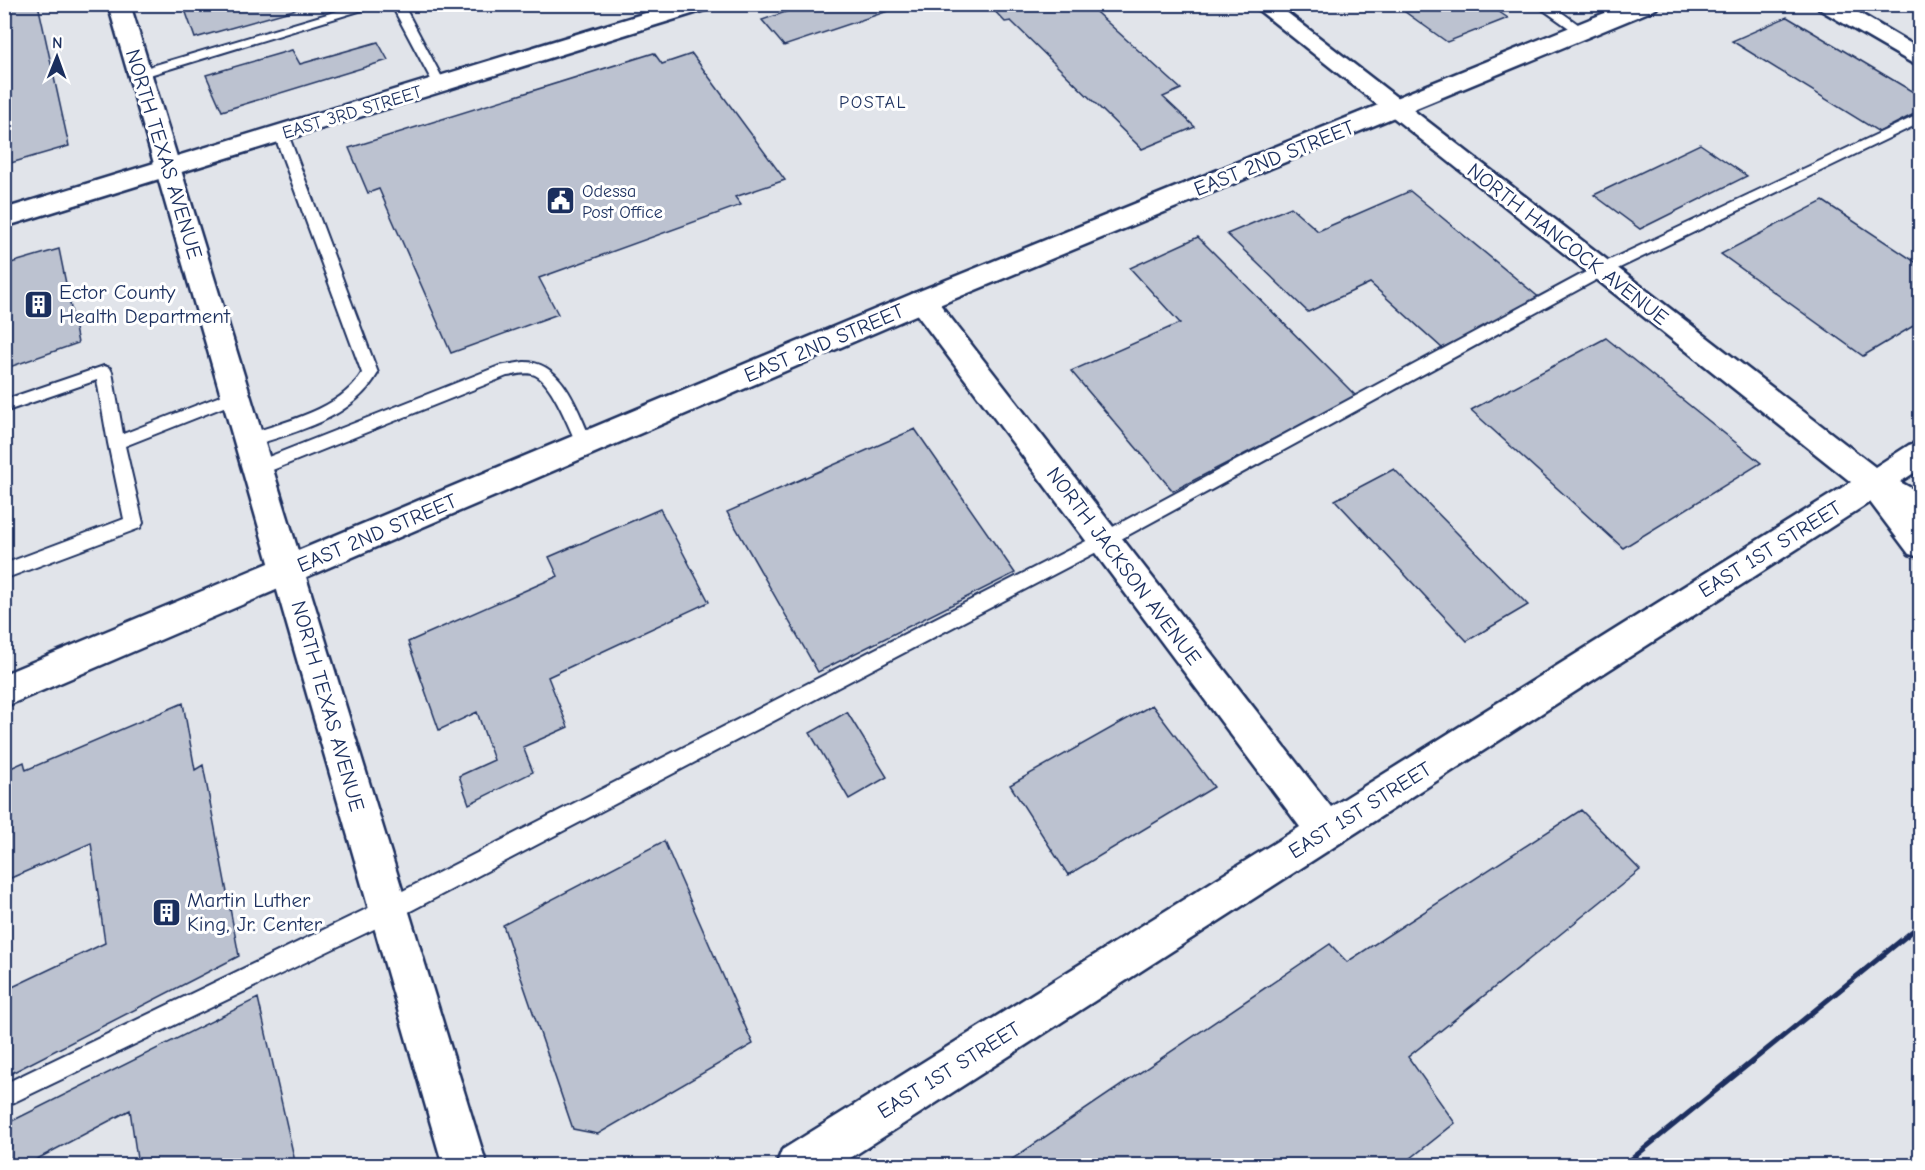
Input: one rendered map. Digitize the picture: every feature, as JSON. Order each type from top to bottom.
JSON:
[{"type":"street","name":"NORTH TEXAS AVENUE","points":[[119,4],[238,396],[465,1166]]},
{"type":"street","name":"NORTH HANCOCK AVENUE","points":[[1262,4],[1874,483]]},
{"type":"street","name":"EAST 2ND STREET","points":[[4,691],[922,301],[1648,4]]},
{"type":"street","points":[[1827,4],[1920,58]]},
{"type":"street","name":"EAST 3RD STREET","points":[[4,218],[695,5]]},
{"type":"street","name":"NORTH JACKSON AVENUE","points":[[922,301],[1326,831]]},
{"type":"street","name":"EAST 1ST STREET","points":[[798,1166],[1920,454]]},
{"type":"street","points":[[1874,483],[1920,508]]},
{"type":"street","points":[[1874,483],[1920,544]]},
{"type":"lane","points":[[140,74],[376,4]]},
{"type":"lane","points":[[397,4],[440,85]]},
{"type":"lane","points":[[1541,4],[1583,32]]},
{"type":"lane","points":[[4,1096],[389,910],[1104,540],[1602,270],[1920,118]]},
{"type":"lane","points":[[255,454],[367,383],[370,373],[281,134]]},
{"type":"lane","points":[[255,454],[505,370],[521,368],[535,368],[545,372],[563,400],[585,444]]},
{"type":"lane","points":[[4,406],[104,372],[116,443],[134,523],[4,572]]},
{"type":"lane","points":[[116,443],[238,396]]},
{"type":"shaded area","points":[[5,5],[1920,5],[1920,1165],[5,1166]]},
{"type":"building","points":[[4,4],[38,4],[69,146],[4,165]]},
{"type":"building","points":[[183,4],[315,4],[195,38]]},
{"type":"building","points":[[809,4],[909,4],[784,46],[762,20]]},
{"type":"building","points":[[988,4],[1087,4],[1181,89],[1163,97],[1195,127],[1142,149],[1011,21],[1005,22]]},
{"type":"building","points":[[1394,4],[1497,4],[1492,7],[1508,18],[1447,42]]},
{"type":"building","points":[[1787,17],[1920,96],[1920,111],[1879,132],[1732,41]]},
{"type":"building","points":[[378,42],[388,60],[222,111],[206,75],[292,50],[300,64]]},
{"type":"building","name":"Odessa Post Office","points":[[654,53],[662,64],[692,54],[785,180],[735,197],[741,205],[539,278],[558,314],[451,353],[379,189],[368,193],[349,148]]},
{"type":"building","points":[[1700,144],[1747,176],[1640,229],[1594,195]]},
{"type":"building","points":[[1410,191],[1541,299],[1442,348],[1370,283],[1308,312],[1227,234],[1291,207],[1318,231]]},
{"type":"building","points":[[1823,201],[1920,265],[1920,322],[1863,356],[1721,254]]},
{"type":"building","points":[[1198,237],[1356,396],[1173,491],[1071,371],[1180,323],[1130,268]]},
{"type":"building","name":"Ector County Health Department","points":[[59,249],[78,343],[4,369],[4,265]]},
{"type":"building","points":[[1606,338],[1761,463],[1623,548],[1471,410]]},
{"type":"building","points":[[915,429],[1015,573],[818,672],[727,512]]},
{"type":"building","points":[[1394,469],[1528,605],[1467,641],[1335,500]]},
{"type":"building","points":[[660,509],[709,602],[548,677],[568,727],[523,747],[533,772],[469,804],[459,776],[494,760],[477,712],[439,730],[408,642],[558,576],[549,557]]},
{"type":"building","name":"Martin Luther King, Jr. Center","points":[[183,703],[195,770],[203,765],[239,956],[4,1077],[4,991],[105,943],[91,843],[4,881],[4,771],[24,762],[26,770]]},
{"type":"building","points":[[1152,705],[1214,787],[1068,875],[1010,785]]},
{"type":"building","points":[[847,712],[887,777],[849,799],[810,733]]},
{"type":"building","points":[[1581,810],[1640,870],[1408,1057],[1455,1123],[1401,1166],[1002,1166],[1330,944],[1347,962]]},
{"type":"building","points":[[664,841],[753,1044],[598,1134],[573,1129],[503,925]]},
{"type":"building","points":[[258,998],[296,1166],[138,1166],[130,1110],[24,1166],[4,1166],[4,1125]]},
{"type":"railway","points":[[1623,1166],[1920,925]]},
{"type":"place","name":"Odessa Post Office","points":[[561,201]]},
{"type":"place","name":"Ector County Health Department","points":[[38,304]]},
{"type":"place","name":"Martin Luther King, Jr. Center","points":[[166,912]]},
{"type":"district","name":"POSTAL","points":[[873,102]]}]
